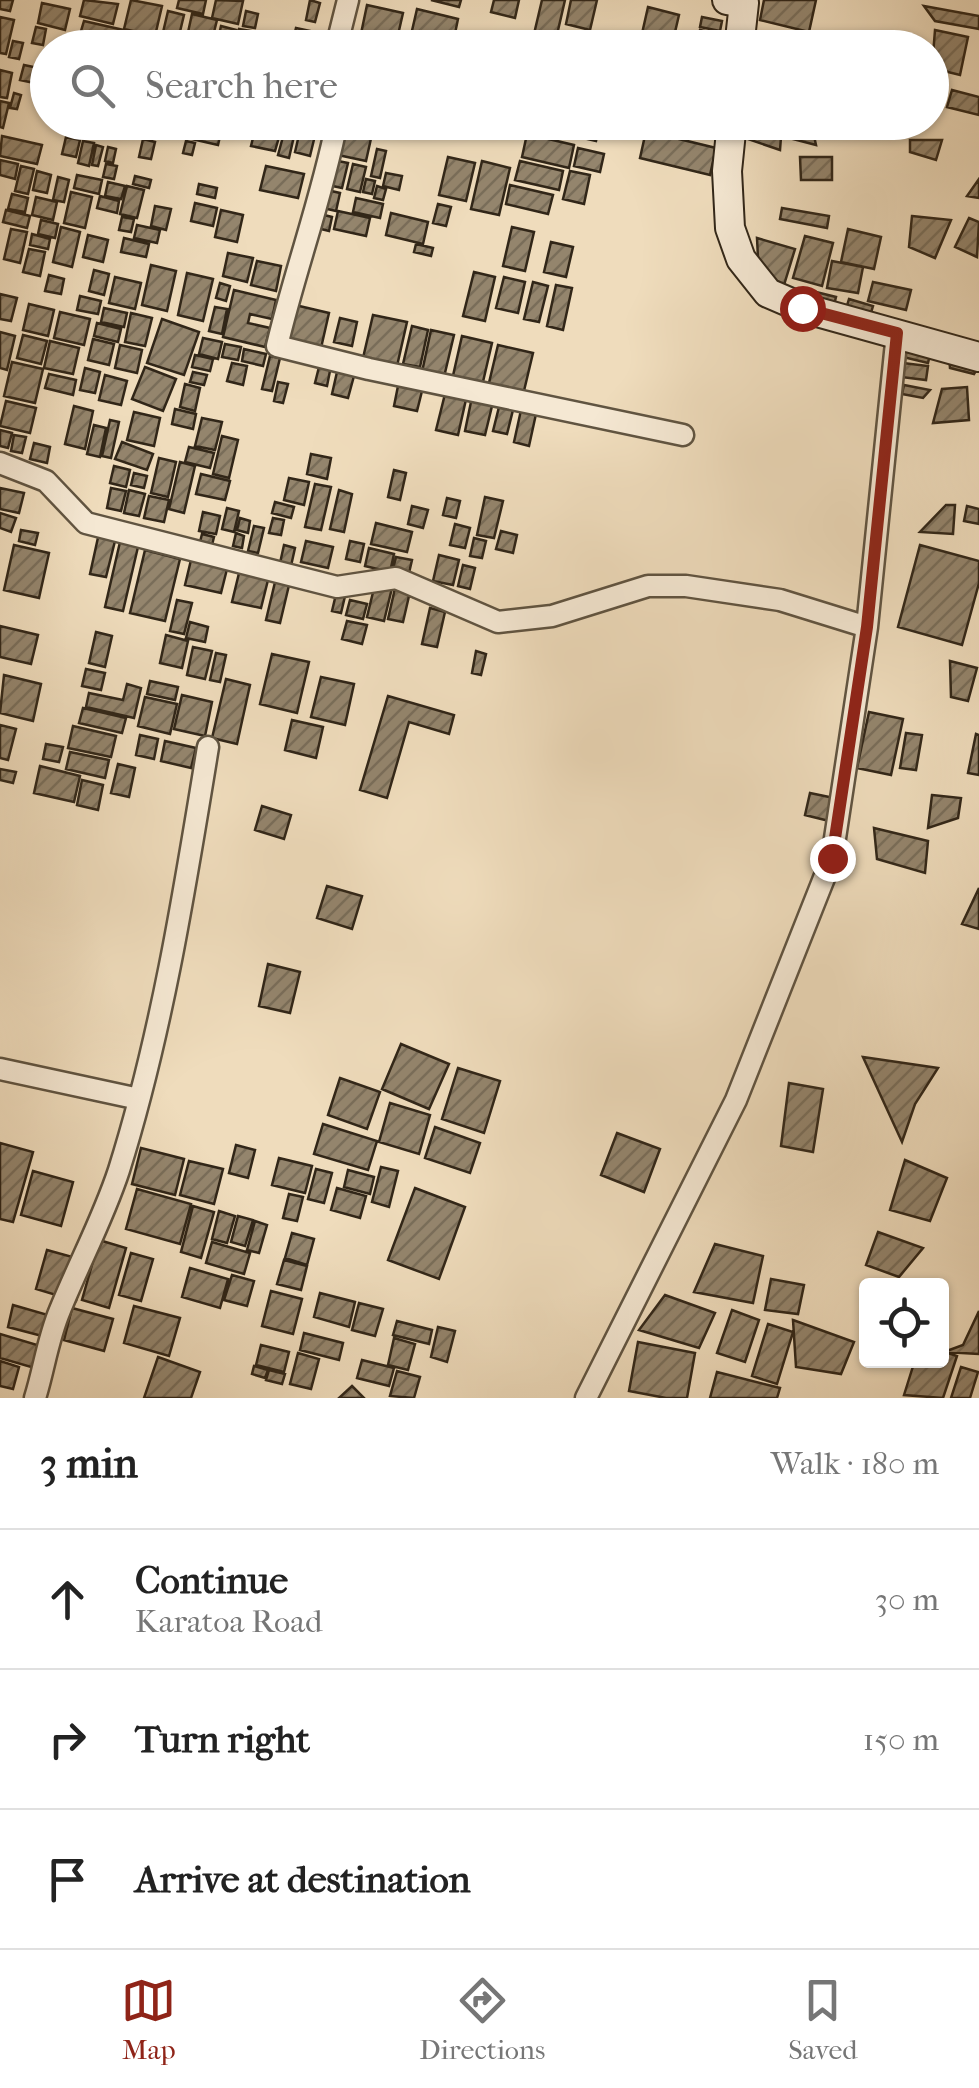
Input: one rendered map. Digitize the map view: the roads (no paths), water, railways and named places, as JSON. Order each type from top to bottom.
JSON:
[{"type":"street","points":[[340,30],[348,0]]},
{"type":"street","points":[[739,1],[740,30]]},
{"type":"street","points":[[333,140],[277,346],[683,435]]},
{"type":"street","points":[[730,140],[727,171],[730,228],[741,258],[768,293],[802,308],[979,357]]},
{"type":"street","points":[[586,1398],[736,1100],[832,858],[867,627],[897,333]]},
{"type":"street","points":[[0,463],[46,481],[86,523],[337,586],[396,578],[498,622],[552,616],[648,586],[686,586],[780,600],[867,627]]},
{"type":"street","points":[[35,1398],[59,1312],[93,1240],[139,1099],[190,860],[208,747]]},
{"type":"street","points":[[0,1069],[139,1099]]}]
